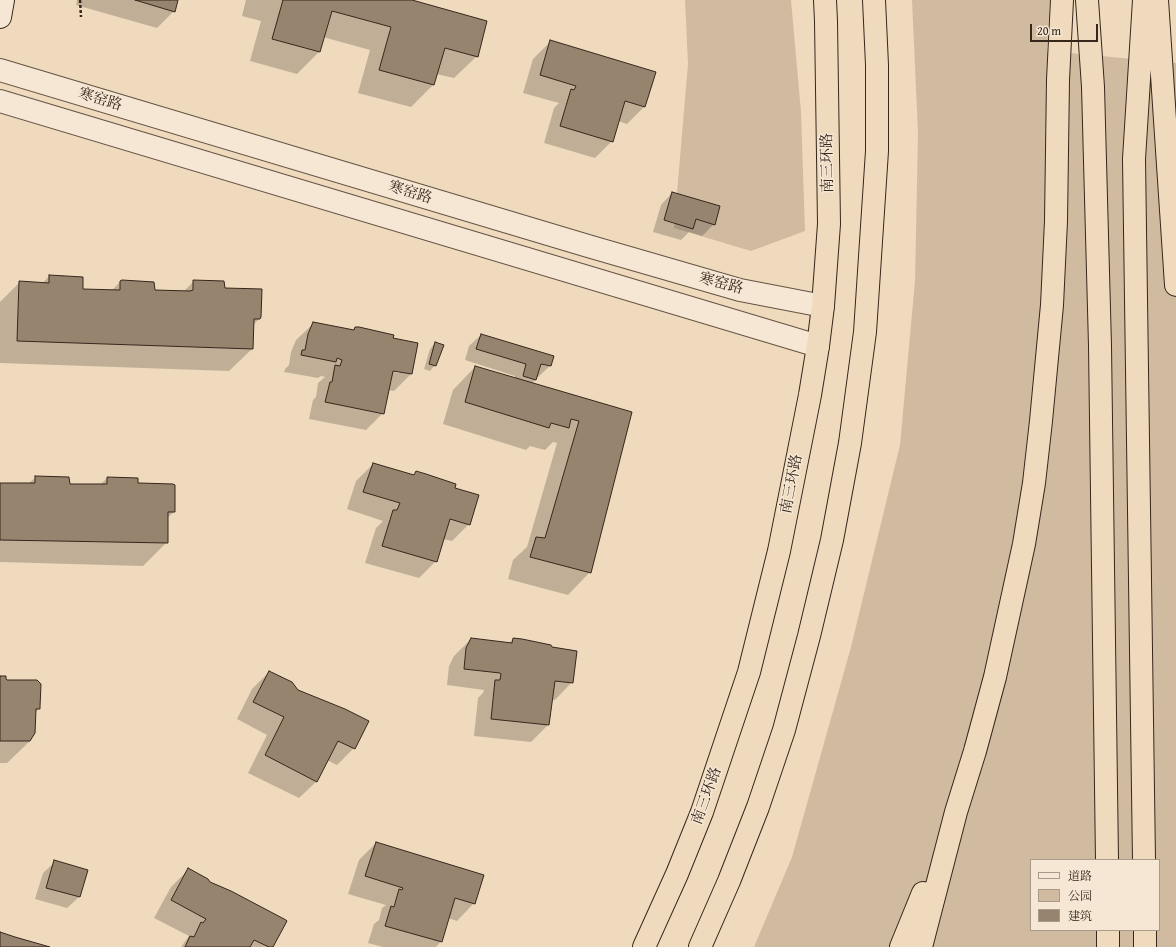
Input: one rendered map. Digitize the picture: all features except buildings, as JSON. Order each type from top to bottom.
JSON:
[{"type":"highway","name":"南三环路","points":[[644,947],[677,874],[702,812],[749,672],[779,551],[818,346],[823,306],[829,224],[825,0]]},
{"type":"highway","points":[[700,947],[729,881],[755,815],[784,730],[809,636],[832,540],[850,443],[865,332],[877,151],[877,65],[874,0]]},
{"type":"highway","points":[[921,947],[956,812],[975,751],[995,677],[1024,544],[1034,483],[1052,305],[1056,221],[1058,80],[1062,0]]},
{"type":"highway","points":[[1087,0],[1093,87],[1100,346],[1107,859]]},
{"type":"highway","points":[[1144,0],[1134,159],[1144,859]]},
{"type":"highway","points":[[1157,0],[1176,285]]},
{"type":"highway","points":[[901,947],[956,812]]},
{"type":"highway","points":[[1108,931],[1108,947]]},
{"type":"highway","points":[[1145,931],[1145,947]]},
{"type":"street","points":[[0,17],[3,0]]},
{"type":"street","name":"寒窑路","points":[[0,70],[740,290],[823,306]]},
{"type":"street","name":"寒窑路","points":[[0,101],[818,346]]},
{"type":"path","points":[[80,0],[81,17]]},
{"type":"green space","points":[[685,0],[791,0],[801,112],[805,231],[751,251],[674,228],[688,64]]},
{"type":"green space","points":[[912,0],[1050,0],[1047,51],[1176,63],[1176,947],[754,947],[792,857],[851,647],[900,445],[915,281],[918,133]]}]
